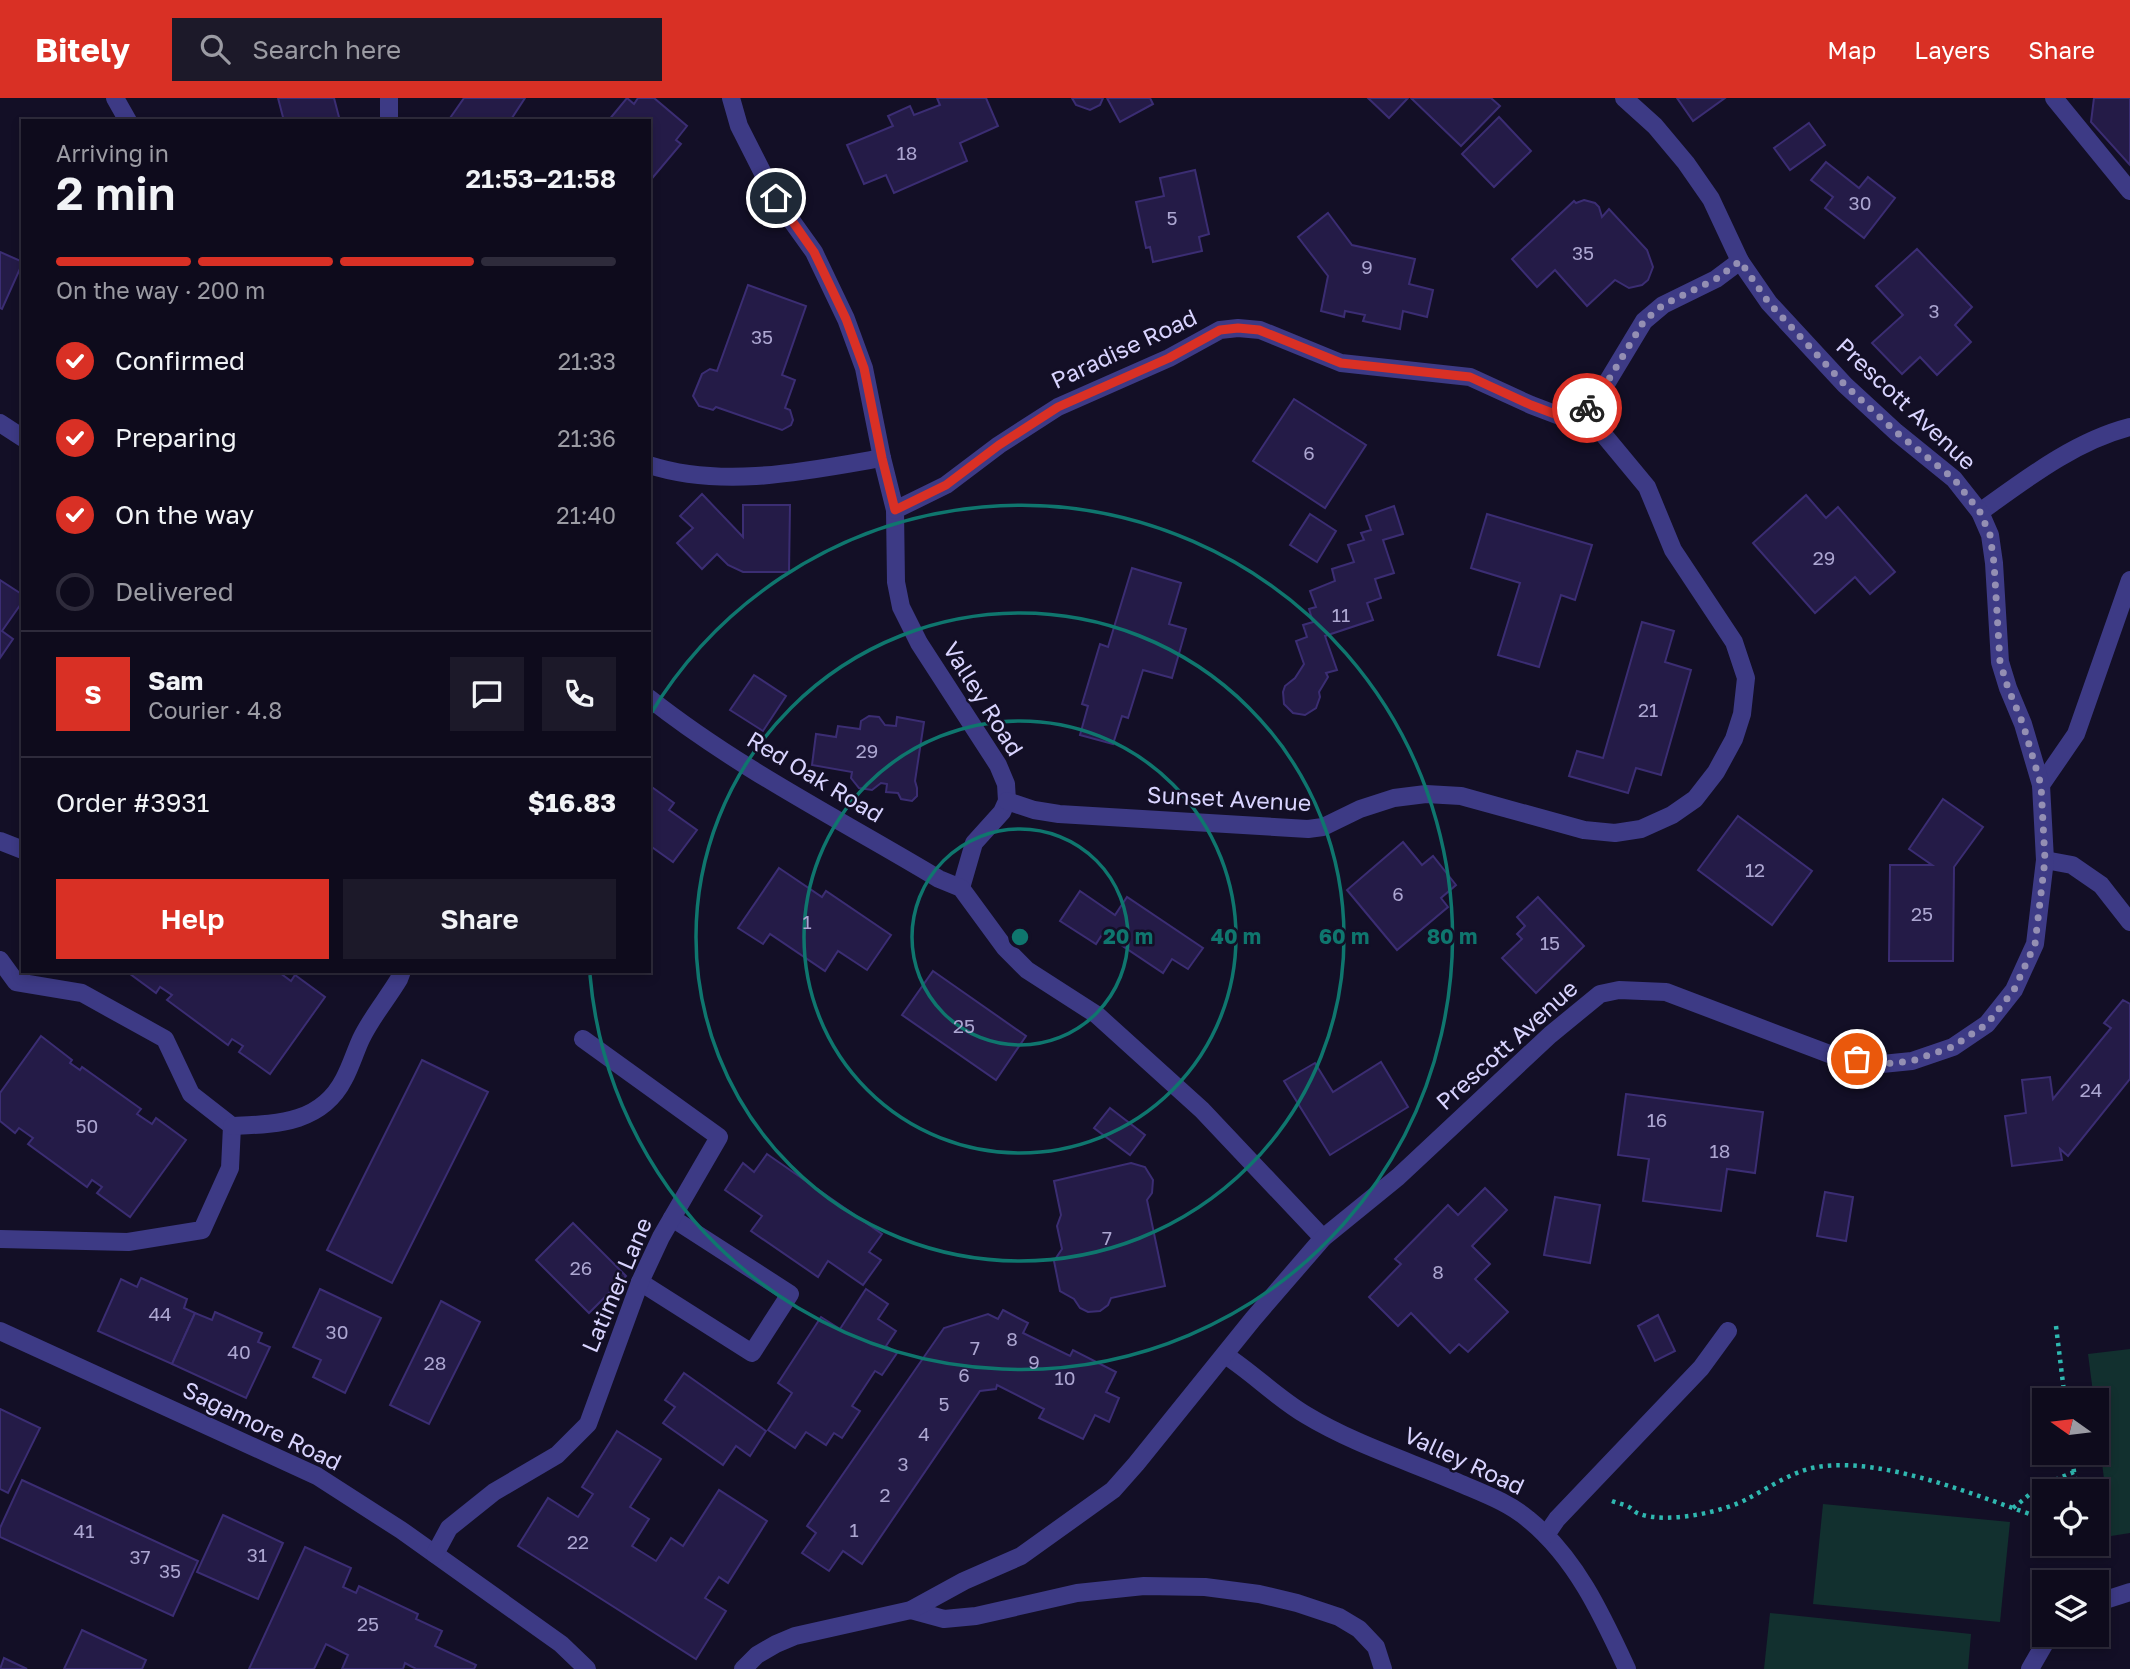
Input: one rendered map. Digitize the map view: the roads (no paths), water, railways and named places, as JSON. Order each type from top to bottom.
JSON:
[{"type":"street","points":[[115,98],[127,119]]},
{"type":"street","points":[[389,98],[389,119]]},
{"type":"street","name":"Valley Road","points":[[731,98],[739,126],[759,167],[776,198],[814,252],[846,319],[864,368],[895,510],[896,582],[901,607],[919,643],[998,765],[1006,784],[1007,801]]},
{"type":"street","name":"Prescott Avenue","points":[[743,1669],[757,1655],[795,1636],[911,1610],[964,1581],[1021,1556],[1113,1490],[1323,1238],[1398,1177],[1550,1035],[1600,994],[1619,990],[1666,992],[1832,1055],[1882,1064],[1912,1061],[1952,1047],[1987,1024],[2014,990],[2035,944],[2045,860],[2041,785],[2023,724],[2000,662],[1994,563],[1990,535],[1980,512],[1954,479],[1896,432],[1845,385],[1769,303],[1740,261],[1711,199],[1686,163],[1656,126],[1625,98]]},
{"type":"street","points":[[2054,98],[2130,191]]},
{"type":"street","points":[[1584,411],[1600,394],[1644,321],[1663,305],[1716,279],[1740,261]]},
{"type":"street","name":"Paradise Road","points":[[895,510],[946,485],[999,445],[1058,407],[1169,358],[1220,330],[1259,330],[1341,363],[1470,377],[1560,416],[1572,418],[1584,411]]},
{"type":"street","name":"Sunset Avenue","points":[[1007,801],[1034,810],[1059,814],[1308,829],[1323,827],[1360,809],[1394,799],[1426,794],[1461,796],[1584,830],[1615,833],[1642,829],[1672,815],[1695,799],[1716,772],[1734,739],[1742,714],[1746,678],[1734,642],[1673,550],[1647,488],[1584,411]]},
{"type":"street","points":[[0,423],[21,437]]},
{"type":"street","points":[[1980,512],[2076,449],[2109,433],[2130,427]]},
{"type":"street","points":[[651,466],[708,475],[777,475],[882,458]]},
{"type":"street","points":[[2041,785],[2076,734],[2130,580]]},
{"type":"street","name":"Red Oak Road","points":[[651,700],[686,727],[771,782],[939,879],[961,888]]},
{"type":"street","points":[[1007,801],[1002,812],[974,843],[961,888],[1005,948],[1027,970],[1097,1015],[1192,1101],[1323,1238]]},
{"type":"street","points":[[0,841],[21,849]]},
{"type":"street","points":[[2045,860],[2071,865],[2101,885],[2130,922]]},
{"type":"street","points":[[0,960],[16,982],[82,993],[165,1039],[191,1094],[232,1126],[273,1124],[303,1117],[328,1103],[344,1080],[362,1036],[401,973]]},
{"type":"street","name":"Latimer Lane","points":[[435,1554],[449,1528],[494,1492],[557,1455],[588,1424],[640,1282],[671,1218],[719,1136],[583,1039]]},
{"type":"street","points":[[0,1239],[128,1242],[202,1230],[230,1168],[232,1126]]},
{"type":"street","points":[[640,1282],[752,1353],[790,1294],[671,1218]]},
{"type":"street","name":"Sagamore Road","points":[[0,1331],[317,1476],[401,1530],[561,1644],[587,1669]]},
{"type":"street","points":[[1546,1535],[1557,1519],[1701,1368],[1728,1331]]},
{"type":"street","name":"Valley Road","points":[[1225,1355],[1306,1415],[1347,1436],[1498,1499],[1527,1518],[1546,1535],[1576,1571],[1601,1611],[1627,1669]]},
{"type":"street","points":[[911,1610],[944,1619],[976,1616],[1077,1593],[1144,1586],[1218,1588],[1272,1597],[1339,1617],[1359,1629],[1376,1647],[1383,1669]]},
{"type":"street","points":[[2109,1599],[2130,1592]]},
{"type":"street","points":[[2030,1669],[2043,1647]]}]
